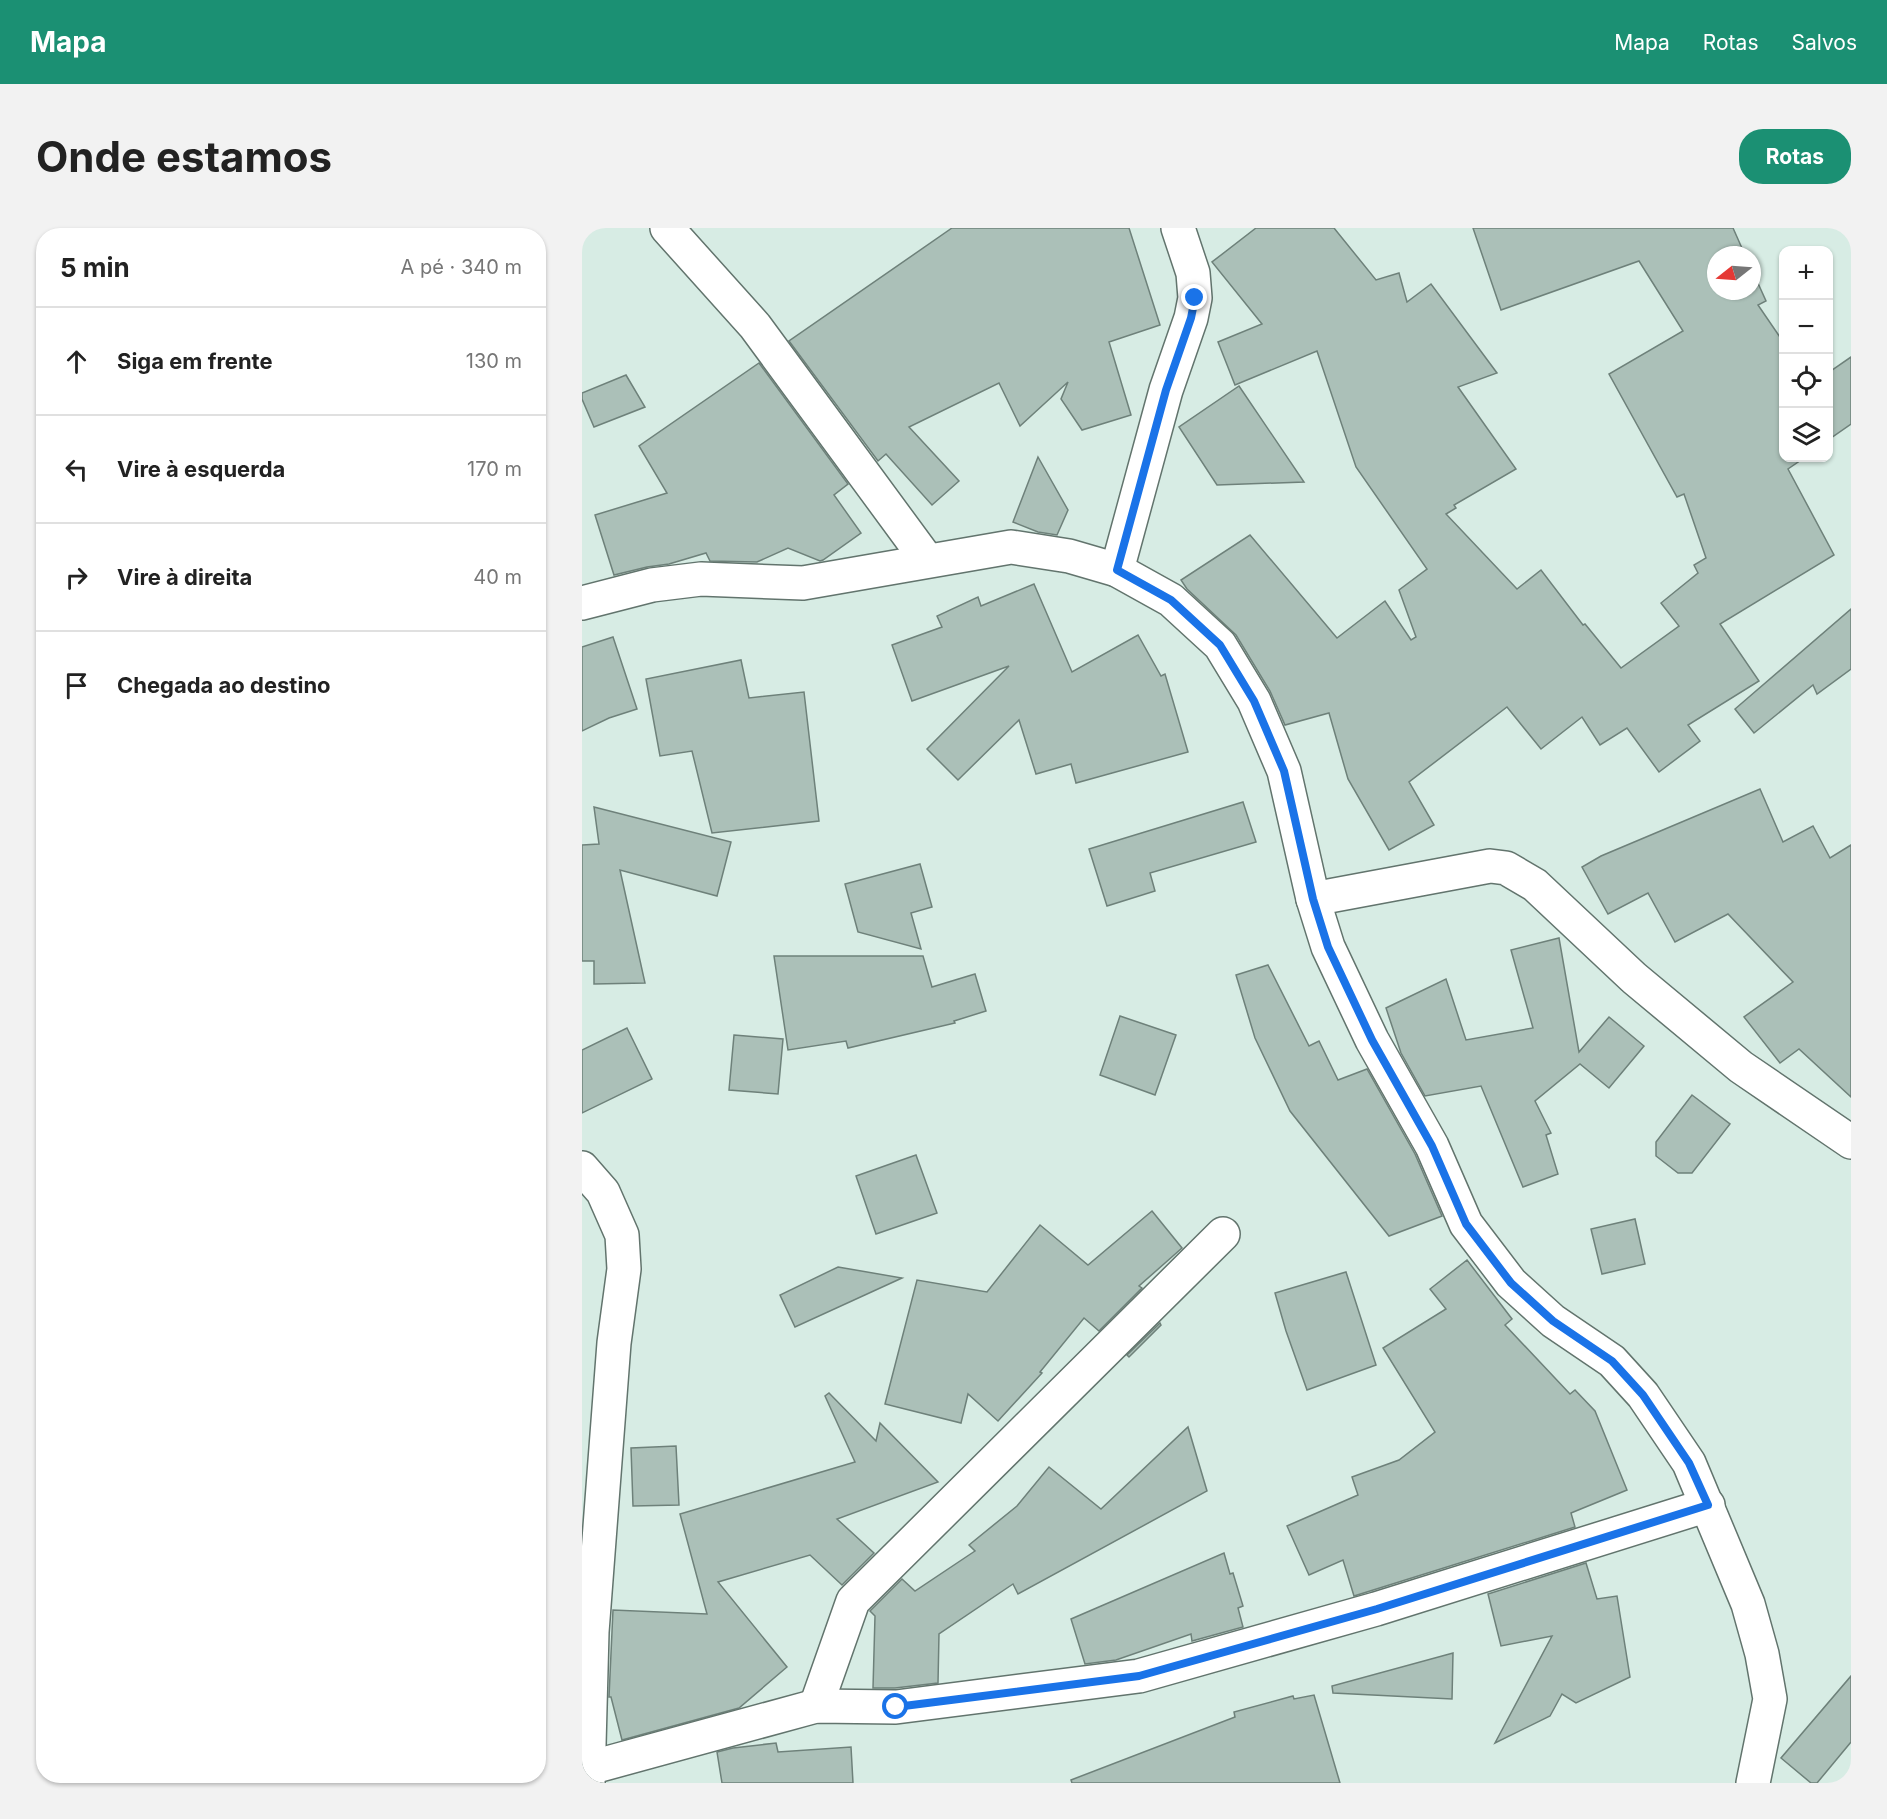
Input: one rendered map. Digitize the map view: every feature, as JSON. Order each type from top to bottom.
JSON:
[{"type":"street","points":[[667,228],[755,326],[927,560]]},
{"type":"street","points":[[1117,570],[1166,390],[1191,318],[1195,298],[1192,273],[1178,228]]},
{"type":"street","points":[[582,603],[652,585],[701,579],[803,583],[1011,547],[1069,556],[1117,570],[1171,600],[1220,645],[1254,701],[1284,771],[1313,899],[1333,957],[1372,1040],[1432,1146],[1466,1224],[1511,1283],[1553,1321],[1612,1361],[1643,1395],[1689,1463],[1748,1604],[1762,1654],[1770,1699],[1753,1783]]},
{"type":"street","points":[[1313,899],[1490,866],[1506,868],[1534,885],[1634,978],[1742,1067],[1851,1142]]},
{"type":"street","points":[[582,1168],[603,1192],[622,1235],[624,1269],[614,1343],[592,1632],[589,1775],[816,1706],[896,1707],[1139,1676],[1377,1609],[1708,1505]]},
{"type":"street","points":[[816,1706],[853,1601],[1223,1234]]},
{"type":"building","points":[[952,228],[1129,228],[1160,325],[1109,342],[1131,415],[1082,430],[1061,399],[1068,382],[1020,426],[999,383],[909,427],[959,481],[932,505],[886,454],[878,461],[789,341]]},
{"type":"building","points":[[1256,228],[1334,228],[1376,280],[1399,273],[1407,302],[1431,284],[1497,373],[1458,387],[1516,469],[1454,505],[1456,508],[1446,514],[1517,589],[1541,570],[1583,625],[1585,624],[1621,668],[1679,626],[1661,603],[1698,573],[1694,565],[1706,558],[1684,494],[1677,497],[1609,374],[1683,331],[1639,261],[1501,310],[1473,228],[1733,228],[1741,246],[1707,246],[1707,300],[1761,300],[1761,290],[1766,301],[1758,305],[1779,336],[1779,462],[1798,462],[1788,469],[1834,555],[1720,624],[1759,681],[1688,725],[1700,741],[1659,772],[1627,728],[1600,745],[1582,717],[1541,749],[1507,707],[1409,782],[1434,825],[1389,850],[1348,779],[1329,713],[1285,725],[1270,691],[1236,635],[1187,589],[1181,580],[1250,535],[1337,638],[1385,601],[1411,640],[1416,637],[1399,590],[1427,569],[1356,467],[1317,351],[1235,385],[1218,342],[1262,324],[1212,262]]},
{"type":"building","points":[[1851,357],[1851,424],[1833,437],[1833,408],[1833,370]]},
{"type":"building","points":[[759,363],[848,484],[834,495],[861,533],[820,561],[788,548],[757,562],[710,561],[706,553],[669,564],[614,575],[595,515],[667,493],[639,446]]},
{"type":"building","points":[[626,375],[645,407],[594,427],[582,399],[582,393]]},
{"type":"building","points":[[1239,386],[1304,482],[1217,485],[1179,427]]},
{"type":"building","points":[[1038,457],[1068,510],[1057,535],[1038,532],[1013,522]]},
{"type":"building","points":[[1034,584],[1072,672],[1138,635],[1161,676],[1165,674],[1188,752],[1076,783],[1071,764],[1036,774],[1019,720],[958,780],[927,749],[1009,666],[912,701],[892,645],[942,627],[937,616],[978,597],[981,606]]},
{"type":"building","points":[[1851,609],[1851,669],[1817,694],[1813,685],[1754,733],[1735,709]]},
{"type":"building","points":[[613,637],[637,709],[609,718],[582,731],[582,647]]},
{"type":"building","points":[[741,660],[749,698],[804,692],[819,821],[712,833],[692,751],[660,756],[646,679]]},
{"type":"building","points":[[1760,789],[1783,842],[1813,826],[1830,858],[1851,845],[1851,1097],[1799,1049],[1780,1063],[1744,1017],[1793,982],[1728,914],[1675,942],[1648,893],[1608,914],[1582,867],[1601,856]]},
{"type":"building","points":[[1243,802],[1256,842],[1150,873],[1155,891],[1107,906],[1089,849]]},
{"type":"building","points":[[594,807],[731,842],[717,896],[620,870],[645,983],[594,984],[594,961],[582,961],[582,845],[599,844]]},
{"type":"building","points":[[920,864],[932,907],[911,913],[921,949],[858,932],[845,884]]},
{"type":"building","points":[[1559,938],[1579,1052],[1609,1017],[1644,1046],[1609,1088],[1580,1064],[1535,1101],[1551,1133],[1546,1135],[1558,1174],[1523,1187],[1481,1086],[1425,1096],[1401,1053],[1386,1008],[1446,979],[1466,1040],[1533,1028],[1511,950]]},
{"type":"building","points":[[774,956],[923,956],[932,987],[975,974],[986,1011],[954,1021],[955,1023],[848,1048],[846,1041],[788,1050]]},
{"type":"building","points":[[1268,965],[1309,1046],[1319,1041],[1338,1080],[1367,1069],[1415,1154],[1442,1216],[1389,1236],[1290,1111],[1255,1038],[1236,975]]},
{"type":"building","points":[[1120,1016],[1176,1035],[1155,1095],[1100,1075]]},
{"type":"building","points":[[627,1028],[652,1079],[582,1113],[582,1050]]},
{"type":"building","points":[[734,1035],[783,1039],[778,1094],[729,1090]]},
{"type":"building","points":[[1692,1095],[1730,1124],[1692,1173],[1678,1173],[1656,1156],[1656,1142]]},
{"type":"building","points":[[916,1155],[937,1213],[876,1234],[856,1176]]},
{"type":"building","points":[[1152,1211],[1182,1248],[1139,1286],[1142,1288],[1099,1331],[1084,1318],[1040,1372],[1042,1373],[998,1421],[968,1394],[961,1423],[885,1404],[917,1280],[987,1292],[1040,1225],[1088,1265]]},
{"type":"building","points":[[1635,1219],[1645,1264],[1602,1274],[1591,1229]]},
{"type":"building","points":[[1467,1260],[1512,1319],[1505,1325],[1570,1394],[1575,1390],[1595,1411],[1627,1490],[1571,1513],[1575,1527],[1354,1596],[1343,1560],[1309,1575],[1287,1526],[1358,1495],[1352,1477],[1399,1460],[1435,1432],[1383,1348],[1446,1309],[1430,1289]]},
{"type":"building","points":[[838,1267],[902,1278],[795,1327],[780,1295]]},
{"type":"building","points":[[1346,1272],[1376,1365],[1307,1390],[1275,1293]]},
{"type":"building","points":[[1160,1323],[1161,1325],[1129,1357],[1127,1355]]},
{"type":"building","points":[[829,1393],[876,1441],[880,1423],[938,1482],[837,1519],[874,1553],[842,1585],[810,1555],[718,1582],[787,1667],[739,1708],[622,1740],[611,1697],[609,1697],[613,1610],[707,1614],[680,1514],[855,1462],[825,1396]]},
{"type":"building","points":[[1188,1427],[1207,1491],[1018,1594],[1013,1584],[939,1634],[938,1683],[873,1688],[875,1616],[870,1611],[902,1579],[915,1591],[975,1551],[969,1545],[1017,1506],[1049,1467],[1101,1509]]},
{"type":"building","points":[[676,1446],[679,1505],[633,1506],[631,1448]]},
{"type":"building","points":[[1224,1553],[1243,1606],[1238,1608],[1243,1627],[1192,1641],[1191,1634],[1116,1660],[1085,1664],[1071,1619]]},
{"type":"building","points":[[1586,1563],[1597,1599],[1617,1596],[1630,1677],[1576,1703],[1562,1694],[1550,1716],[1495,1743],[1552,1636],[1501,1646],[1488,1594]]},
{"type":"building","points":[[1453,1653],[1452,1699],[1333,1693],[1332,1686]]},
{"type":"building","points":[[1851,1676],[1851,1742],[1817,1783],[1811,1783],[1781,1758]]},
{"type":"building","points":[[1314,1695],[1340,1783],[1072,1783],[1071,1780],[1235,1717],[1234,1712],[1293,1696],[1294,1699]]},
{"type":"building","points":[[776,1743],[778,1752],[851,1747],[853,1783],[722,1783],[717,1752]]},
{"type":"route","points":[[896,1707],[1139,1676],[1377,1609],[1708,1505],[1689,1463],[1643,1395],[1612,1361],[1553,1321],[1511,1283],[1466,1224],[1432,1146],[1372,1040],[1328,947],[1313,899],[1284,771],[1254,701],[1220,645],[1171,600],[1117,570],[1166,390],[1191,318],[1195,298]]}]
